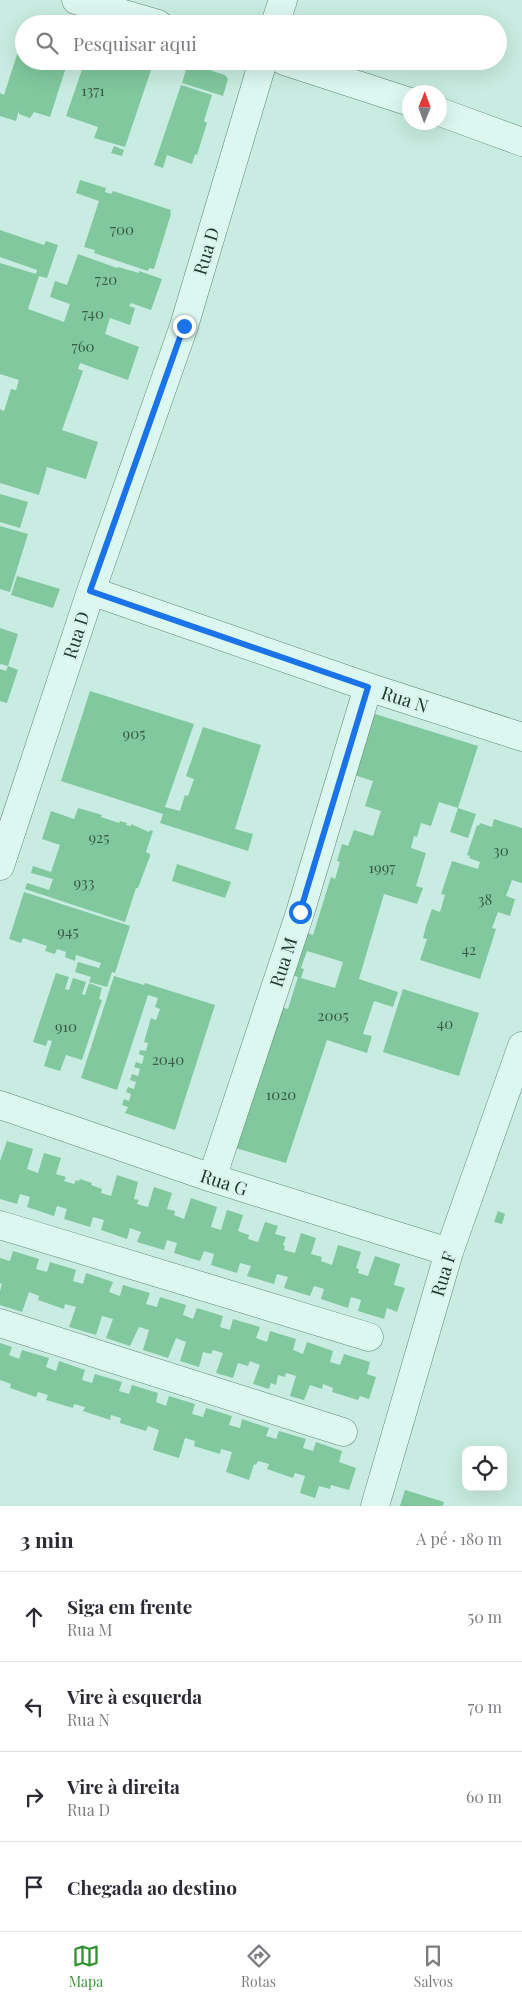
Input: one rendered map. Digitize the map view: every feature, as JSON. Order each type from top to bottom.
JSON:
[{"type":"street","points":[[76,0],[127,15]]},
{"type":"street","points":[[278,15],[282,0]]},
{"type":"street","name":"Rua D","points":[[0,866],[90,591],[184,326],[260,70]]},
{"type":"street","points":[[312,70],[402,99]]},
{"type":"street","points":[[447,115],[522,142]]},
{"type":"street","name":"Rua N","points":[[90,591],[368,687],[522,737]]},
{"type":"street","name":"Rua M","points":[[212,1178],[300,912],[368,687]]},
{"type":"street","name":"Rua F","points":[[375,1506],[449,1252],[522,1046]]},
{"type":"street","name":"Rua G","points":[[0,1105],[212,1178],[449,1252]]},
{"type":"street","points":[[0,1224],[369,1338]]},
{"type":"street","points":[[0,1324],[343,1432]]},
{"type":"building","points":[[15,61],[15,70],[65,70],[50,117],[34,112],[30,118],[19,114],[19,110],[16,121],[0,116],[0,93],[4,95]]},
{"type":"building","points":[[82,70],[151,70],[125,147],[94,138],[98,127],[66,116]]},
{"type":"building","points":[[186,70],[210,70],[225,75],[228,79],[223,96],[182,83]]},
{"type":"building","points":[[181,85],[212,95],[204,121],[207,123],[197,155],[195,154],[192,164],[167,155],[163,168],[154,165]]},
{"type":"building","points":[[114,146],[124,150],[122,156],[111,153]]},
{"type":"building","points":[[80,180],[106,188],[105,192],[111,194],[113,191],[171,210],[154,269],[149,268],[148,271],[94,253],[95,250],[84,247],[99,201],[76,193]]},
{"type":"building","points":[[0,230],[44,245],[46,241],[58,245],[47,278],[39,276],[28,309],[64,322],[70,304],[50,297],[55,281],[67,285],[78,254],[117,268],[139,273],[139,271],[162,279],[151,310],[131,303],[129,306],[135,308],[130,325],[110,318],[105,334],[139,347],[128,380],[80,363],[78,369],[83,371],[62,430],[98,442],[86,479],[47,467],[39,495],[0,483],[0,409],[4,411],[11,389],[16,390],[19,380],[0,374],[0,263],[36,274],[37,270],[0,257]]},
{"type":"building","points":[[0,494],[28,502],[20,528],[0,522]]},
{"type":"building","points":[[0,526],[28,534],[10,592],[0,589]]},
{"type":"building","points":[[17,576],[60,589],[53,608],[11,595]]},
{"type":"building","points":[[0,628],[18,634],[8,666],[0,664]]},
{"type":"building","points":[[8,666],[18,670],[7,703],[0,701],[0,669],[6,671]]},
{"type":"building","points":[[90,691],[194,724],[165,807],[180,811],[185,795],[188,796],[194,779],[186,776],[203,727],[261,745],[235,829],[253,834],[248,851],[160,823],[163,814],[61,781]]},
{"type":"building","points":[[375,714],[478,746],[458,808],[439,802],[431,826],[421,823],[417,837],[414,836],[411,848],[426,853],[416,886],[423,888],[417,904],[384,894],[359,979],[398,992],[393,1007],[374,1001],[363,1034],[372,1036],[367,1053],[327,1040],[286,1163],[232,1147],[278,1006],[288,1009],[298,977],[289,974],[303,931],[313,935],[331,877],[335,879],[340,862],[337,861],[342,844],[348,846],[354,830],[373,836],[381,811],[365,806],[373,781],[354,775]],"holes":[[[307,951],[343,962],[335,988],[301,978],[304,969],[301,968]]]},
{"type":"building","points":[[78,808],[102,815],[101,817],[119,823],[120,821],[127,823],[126,825],[131,826],[131,824],[149,832],[150,830],[153,831],[146,852],[150,856],[138,888],[136,888],[125,922],[25,889],[27,883],[49,890],[53,879],[31,873],[33,866],[51,872],[60,845],[42,839],[51,811],[74,819]]},
{"type":"building","points":[[458,808],[476,814],[468,838],[450,832]]},
{"type":"building","points":[[494,819],[522,828],[522,883],[512,880],[506,896],[515,899],[510,916],[498,912],[492,928],[496,929],[480,979],[420,960],[427,939],[423,938],[426,926],[432,909],[440,912],[445,895],[441,894],[452,861],[478,869],[480,862],[469,858],[470,856],[467,855],[477,825],[479,826],[480,823],[492,827]]},
{"type":"building","points":[[177,864],[231,882],[225,898],[172,881]]},
{"type":"building","points":[[24,892],[130,926],[115,973],[112,972],[107,987],[89,982],[91,977],[75,972],[78,962],[99,968],[101,963],[76,955],[75,961],[65,957],[66,952],[57,949],[55,954],[45,951],[47,946],[23,938],[21,943],[9,939]]},
{"type":"building","points":[[56,973],[69,977],[65,989],[69,990],[73,978],[86,982],[82,994],[85,995],[89,983],[102,988],[99,999],[102,1000],[82,1060],[66,1055],[60,1071],[44,1066],[52,1041],[48,1040],[46,1046],[33,1042]]},
{"type":"building","points":[[114,976],[144,985],[145,983],[215,1005],[175,1130],[125,1113],[128,1107],[122,1105],[124,1099],[129,1101],[131,1094],[126,1092],[128,1087],[134,1089],[136,1082],[130,1080],[132,1074],[138,1076],[140,1069],[134,1067],[136,1062],[142,1064],[144,1056],[139,1054],[140,1050],[146,1051],[148,1043],[144,1042],[151,1018],[156,1020],[160,1009],[155,1007],[158,998],[148,995],[117,1090],[81,1078]]},
{"type":"building","points":[[403,989],[479,1013],[459,1076],[383,1052]]},
{"type":"building","points":[[7,1141],[33,1149],[27,1169],[38,1173],[44,1153],[61,1158],[56,1174],[66,1177],[64,1181],[74,1184],[76,1180],[79,1181],[80,1179],[102,1189],[101,1193],[111,1196],[117,1175],[138,1182],[134,1199],[139,1200],[137,1204],[148,1207],[154,1187],[172,1193],[167,1209],[175,1211],[174,1215],[184,1219],[191,1198],[217,1207],[211,1227],[221,1230],[227,1210],[243,1215],[238,1231],[249,1235],[248,1239],[258,1242],[265,1222],[278,1226],[275,1234],[286,1237],[283,1245],[285,1246],[284,1250],[295,1253],[301,1233],[316,1238],[311,1254],[322,1257],[321,1261],[332,1265],[338,1245],[361,1252],[356,1268],[359,1269],[358,1273],[368,1276],[375,1256],[400,1264],[394,1285],[405,1288],[397,1312],[387,1308],[384,1319],[358,1311],[361,1300],[351,1297],[348,1308],[321,1299],[324,1289],[314,1286],[310,1296],[284,1288],[288,1277],[277,1274],[274,1284],[247,1276],[251,1266],[240,1263],[237,1273],[211,1265],[214,1254],[204,1251],[200,1261],[174,1253],[177,1243],[167,1240],[164,1250],[137,1242],[141,1232],[130,1228],[127,1239],[101,1230],[104,1220],[93,1217],[90,1227],[64,1219],[67,1209],[57,1206],[54,1216],[27,1207],[30,1197],[20,1194],[17,1204],[0,1199],[0,1161]]},
{"type":"building","points":[[498,1211],[505,1214],[502,1224],[494,1222]]},
{"type":"building","points":[[13,1251],[39,1259],[36,1269],[47,1272],[50,1262],[76,1270],[73,1281],[83,1284],[86,1273],[113,1282],[109,1292],[120,1296],[123,1285],[150,1293],[146,1304],[157,1307],[160,1297],[186,1305],[183,1315],[193,1319],[197,1308],[223,1316],[220,1327],[230,1330],[233,1319],[260,1327],[256,1338],[267,1342],[270,1331],[296,1339],[293,1350],[303,1354],[307,1342],[333,1351],[330,1362],[340,1365],[344,1354],[370,1362],[367,1374],[376,1377],[369,1399],[360,1396],[358,1400],[332,1392],[333,1388],[323,1384],[322,1389],[310,1385],[304,1400],[290,1396],[296,1376],[286,1373],[285,1377],[278,1375],[276,1385],[271,1383],[269,1389],[253,1384],[260,1365],[250,1361],[248,1366],[238,1363],[233,1378],[216,1373],[223,1353],[213,1350],[211,1354],[203,1352],[199,1367],[180,1361],[186,1342],[176,1338],[168,1358],[143,1350],[149,1330],[139,1327],[130,1346],[106,1338],[113,1319],[102,1316],[96,1335],[69,1327],[76,1307],[65,1304],[64,1309],[38,1300],[39,1296],[29,1292],[22,1312],[0,1305],[2,1284],[0,1283],[0,1258],[10,1261]]},
{"type":"building","points":[[0,1343],[12,1347],[9,1355],[19,1359],[22,1350],[49,1358],[46,1367],[56,1371],[59,1361],[85,1370],[82,1380],[92,1383],[95,1374],[122,1382],[119,1391],[129,1394],[132,1385],[158,1393],[156,1402],[166,1406],[169,1396],[195,1404],[192,1414],[203,1417],[206,1408],[232,1416],[229,1425],[240,1428],[242,1419],[269,1428],[266,1436],[276,1439],[279,1431],[306,1439],[303,1448],[313,1451],[316,1442],[342,1451],[339,1462],[356,1468],[349,1490],[331,1485],[330,1489],[319,1486],[315,1498],[300,1493],[305,1476],[295,1473],[293,1478],[267,1469],[269,1464],[258,1461],[256,1465],[254,1464],[249,1480],[226,1472],[232,1452],[221,1449],[220,1454],[194,1446],[195,1441],[185,1438],[179,1458],[153,1450],[159,1430],[148,1426],[146,1431],[120,1423],[121,1418],[111,1415],[110,1420],[83,1411],[85,1407],[74,1404],[73,1408],[46,1400],[48,1395],[38,1392],[36,1397],[10,1388],[11,1384],[0,1380]]},
{"type":"building","points":[[405,1490],[444,1502],[443,1506],[400,1506]]},
{"type":"route","points":[[184,326],[90,591],[368,687],[300,912]]}]
